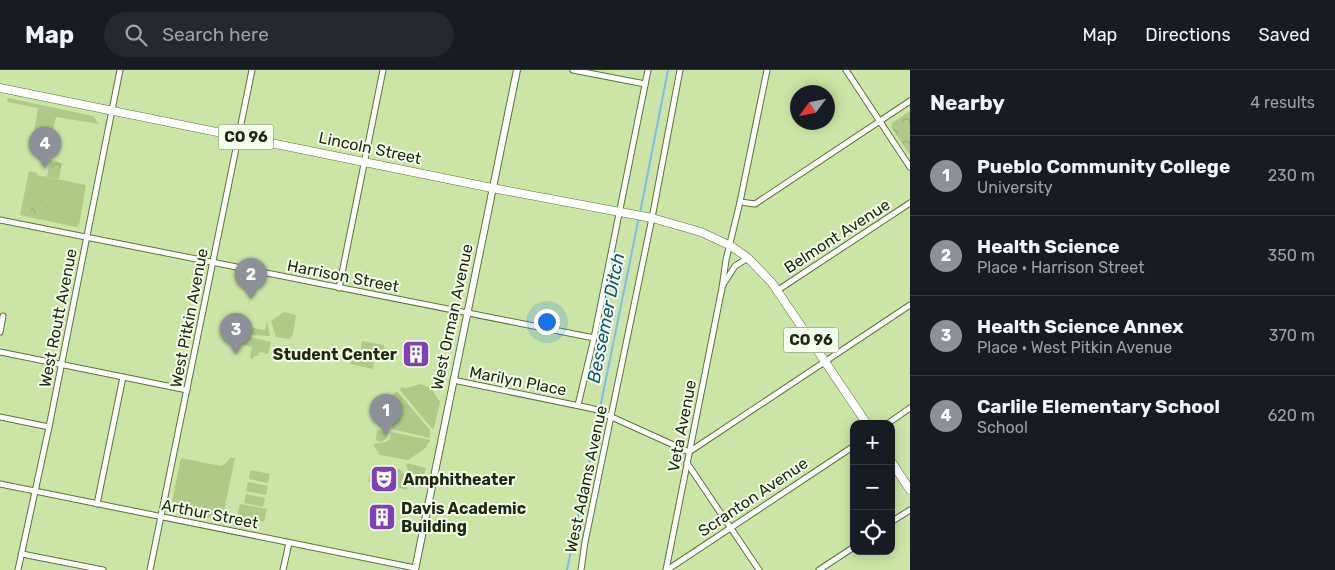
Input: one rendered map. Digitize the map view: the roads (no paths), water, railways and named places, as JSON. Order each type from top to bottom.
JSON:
[{"type":"main road","name":"Lincoln Street","points":[[0,88],[492,188],[648,217],[701,232],[731,246]]},
{"type":"main road","name":"CO 96","points":[[731,246],[748,258],[778,290],[864,420]]},
{"type":"main road","points":[[894,465],[910,490]]},
{"type":"street","name":"West Routt Avenue","points":[[18,570],[49,427],[120,70]]},
{"type":"street","name":"West Pitkin Avenue","points":[[150,570],[252,70]]},
{"type":"street","points":[[339,288],[383,70]]},
{"type":"street","name":"West Orman Avenue","points":[[415,569],[517,70]]},
{"type":"street","points":[[572,70],[645,84]]},
{"type":"street","name":"West Adams Avenue","points":[[578,405],[622,213],[648,70]]},
{"type":"street","name":"West Adams Avenue","points":[[581,570],[648,217],[680,70]]},
{"type":"street","name":"Veta Avenue","points":[[666,570],[725,267],[768,70]]},
{"type":"street","points":[[846,70],[910,167]]},
{"type":"street","points":[[740,202],[755,204],[910,102]]},
{"type":"street","name":"Belmont Avenue","points":[[778,290],[910,203]]},
{"type":"street","name":"Harrison Street","points":[[0,220],[594,338]]},
{"type":"street","name":"Veta Avenue","points":[[722,288],[735,266],[748,258]]},
{"type":"street","points":[[611,418],[689,452],[910,305]]},
{"type":"street","points":[[0,332],[3,316]]},
{"type":"street","points":[[0,352],[187,390]]},
{"type":"street","points":[[97,504],[123,378]]},
{"type":"street","name":"Marilyn Place","points":[[453,380],[578,405],[605,413],[611,418]]},
{"type":"street","points":[[892,420],[910,408]]},
{"type":"street","points":[[0,417],[49,427]]},
{"type":"street","name":"Scranton Avenue","points":[[666,570],[850,449]]},
{"type":"street","points":[[687,463],[759,570]]},
{"type":"street","name":"Arthur Street","points":[[0,484],[415,569]]},
{"type":"street","points":[[895,519],[910,510]]},
{"type":"street","points":[[283,570],[289,542]]},
{"type":"street","points":[[819,570],[850,550]]},
{"type":"street","points":[[22,554],[103,570]]},
{"type":"waterway","name":"Bessemer Ditch","points":[[640,213],[668,70]]},
{"type":"waterway","name":"Bessemer Ditch","points":[[567,570],[639,217]]},
{"type":"place","name":"Carlile Elementary School","points":[[45,168]]},
{"type":"place","name":"Health Science","points":[[251,299]]},
{"type":"place","name":"Health Science Annex","points":[[236,354]]},
{"type":"place","name":"Student Center","points":[[416,354]]},
{"type":"place","name":"Pueblo Community College","points":[[386,435]]},
{"type":"place","name":"Amphitheater","points":[[384,479]]},
{"type":"place","name":"Davis Academic Building","points":[[382,517]]}]
